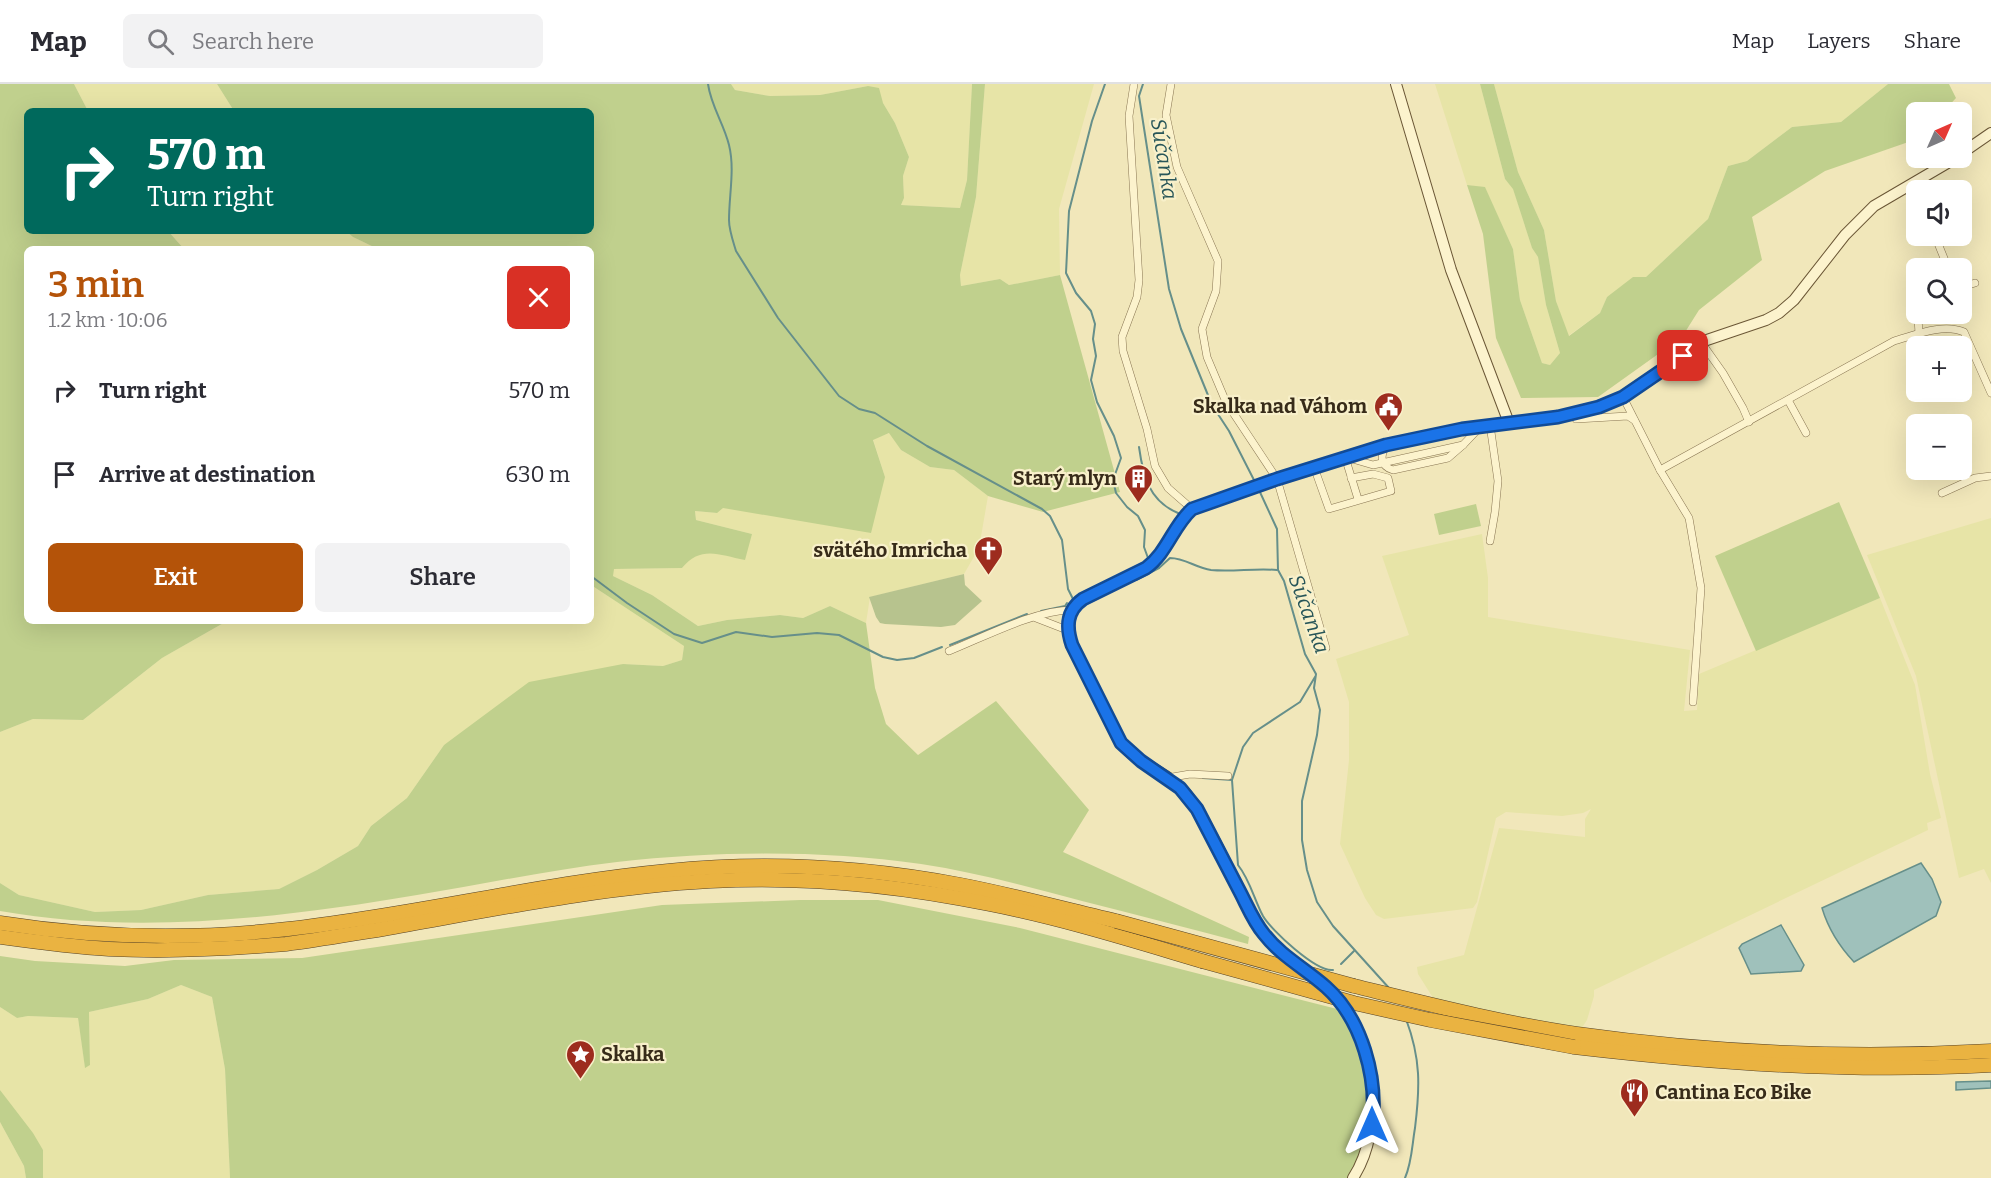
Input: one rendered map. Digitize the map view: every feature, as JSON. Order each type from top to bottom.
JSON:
[{"type":"highway","points":[[0,922],[92,934],[136,937],[210,935],[331,923],[592,879],[670,870],[785,867],[906,876],[960,884],[1116,921],[1386,994],[1575,1040],[1658,1057],[1817,1067],[1894,1068],[1991,1065]]},
{"type":"highway","points":[[0,937],[109,949],[216,949],[290,943],[594,893],[669,884],[787,880],[919,891],[993,904],[1302,989],[1397,1013],[1506,1035],[1804,1053],[1892,1054],[1991,1051]]},
{"type":"main road","points":[[1396,84],[1451,270],[1509,423]]},
{"type":"main road","points":[[1972,146],[1991,133]]},
{"type":"main road","points":[[1353,1178],[1368,1149],[1373,1118],[1371,1079],[1358,1034],[1345,1008],[1333,994],[1285,955],[1264,934],[1197,809],[1184,790],[1141,761],[1121,743],[1072,645],[1067,630],[1072,610],[1083,599],[1156,561],[1183,518],[1192,509],[1277,479],[1386,445],[1486,426],[1575,414],[1623,397],[1701,342],[1766,320],[1779,313],[1794,300],[1845,235],[1874,206],[1939,168]]},
{"type":"street","points":[[1134,84],[1130,116],[1139,280],[1137,297],[1122,337],[1123,351],[1147,429],[1155,466],[1168,488],[1192,509]]},
{"type":"street","points":[[1170,84],[1166,115],[1177,167],[1218,261],[1215,291],[1202,329],[1207,357],[1226,402],[1277,479],[1326,648]]},
{"type":"street","points":[[1972,284],[1976,283]]},
{"type":"street","points":[[1918,324],[1919,334]]},
{"type":"street","points":[[1660,470],[1894,341],[1919,334],[1956,328],[1964,332],[1991,393]]},
{"type":"street","points":[[1701,342],[1737,396],[1749,422]]},
{"type":"street","points":[[1623,397],[1660,470],[1689,518],[1701,588],[1693,702]]},
{"type":"street","points":[[1788,400],[1806,433]]},
{"type":"street","points":[[1575,414],[1576,419],[1628,416],[1636,422]]},
{"type":"street","points":[[1386,445],[1382,453],[1383,463],[1388,469],[1394,470],[1448,458],[1486,426],[1498,481],[1490,541]]},
{"type":"street","points":[[1345,457],[1373,465],[1383,463]]},
{"type":"street","points":[[1345,457],[1358,499]]},
{"type":"street","points":[[1314,467],[1329,509],[1392,491],[1388,478],[1373,474],[1351,478]]},
{"type":"street","points":[[1942,493],[1975,478],[1991,476]]},
{"type":"street","points":[[949,651],[1036,617],[1072,610]]},
{"type":"street","points":[[1036,617],[1067,630]]},
{"type":"street","points":[[1167,778],[1190,774],[1228,776]]},
{"type":"shaded area","points":[[74,84],[217,84],[232,108],[86,108]]},
{"type":"shaded area","points":[[731,84],[972,84],[967,180],[960,208],[901,205],[904,198],[903,176],[909,157],[895,123],[883,103],[868,86],[820,95],[770,96],[735,90]]},
{"type":"shaded area","points":[[985,84],[1094,84],[1059,209],[1060,275],[1009,285],[1000,279],[961,286],[960,275],[976,197]]},
{"type":"shaded area","points":[[1435,84],[1480,84],[1505,179],[1513,188],[1532,248],[1538,257],[1546,305],[1560,353],[1550,365],[1542,363],[1520,300],[1513,249],[1485,188],[1467,185]]},
{"type":"shaded area","points":[[1494,84],[1888,84],[1841,122],[1792,127],[1747,161],[1728,166],[1708,219],[1646,277],[1607,297],[1600,313],[1568,336],[1556,301],[1544,230],[1518,172]]},
{"type":"shaded area","points":[[171,234],[350,234],[372,246],[181,246]]},
{"type":"shaded area","points":[[890,433],[901,450],[930,467],[954,470],[988,496],[979,548],[964,574],[870,597],[866,623],[830,606],[803,618],[780,615],[727,620],[698,626],[652,595],[613,576],[613,569],[682,568],[690,558],[752,534],[696,520],[695,511],[716,513],[722,508],[885,477],[873,439]]},
{"type":"shaded area","points":[[1991,518],[1991,883],[1984,869],[1959,878],[1916,676],[1867,555]]},
{"type":"shaded area","points":[[1482,534],[1488,578],[1488,617],[1690,650],[1684,711],[1697,710],[1699,674],[1880,598],[1915,685],[1930,774],[1941,818],[1927,823],[1928,830],[1594,990],[1587,1020],[1568,1049],[1443,1029],[1435,1001],[1418,974],[1417,967],[1464,955],[1499,828],[1585,837],[1585,819],[1591,809],[1583,813],[1562,816],[1506,812],[1496,818],[1477,902],[1473,908],[1384,919],[1376,915],[1365,898],[1340,844],[1349,760],[1349,702],[1336,659],[1409,635],[1382,556]]},
{"type":"shaded area","points":[[594,587],[684,646],[682,660],[663,666],[623,664],[444,745],[407,798],[371,826],[358,846],[279,889],[208,895],[141,910],[95,912],[19,895],[0,883],[0,732],[33,719],[83,720],[162,658],[222,624],[594,624]]},
{"type":"shaded area","points":[[181,985],[212,997],[225,1069],[230,1178],[43,1178],[43,1150],[0,1090],[0,1007],[17,1018],[28,1016],[78,1018],[85,1067],[90,1065],[89,1012],[148,999]]},
{"type":"shaded area","points":[[0,1122],[24,1166],[26,1178],[0,1178]]},
{"type":"green space","points":[[0,84],[74,84],[86,108],[24,108],[24,234],[171,234],[181,246],[24,246],[24,624],[222,624],[162,658],[83,720],[33,719],[0,732]]},
{"type":"green space","points":[[217,84],[731,84],[735,90],[770,96],[820,95],[868,86],[879,88],[883,103],[895,123],[909,157],[903,176],[904,198],[901,205],[960,208],[967,180],[972,84],[985,84],[976,197],[960,275],[961,286],[1000,279],[1009,285],[1060,275],[1120,492],[1043,512],[988,496],[954,470],[930,467],[901,450],[889,433],[873,440],[885,477],[871,533],[723,508],[717,513],[695,511],[696,520],[752,534],[745,560],[711,553],[696,556],[682,568],[614,569],[613,576],[652,595],[698,626],[727,620],[780,615],[803,618],[830,606],[866,623],[875,688],[886,724],[918,755],[996,701],[1089,810],[1063,852],[1249,937],[1248,944],[961,871],[883,859],[807,854],[731,854],[617,862],[314,911],[208,921],[103,922],[0,911],[0,883],[19,895],[95,912],[141,910],[208,895],[279,889],[358,846],[371,826],[407,798],[444,745],[529,682],[623,664],[663,666],[682,660],[684,646],[594,587],[594,246],[372,246],[350,234],[594,234],[594,108],[232,108]]},
{"type":"green space","points":[[1480,84],[1494,84],[1518,172],[1544,230],[1556,301],[1569,336],[1600,313],[1607,297],[1633,277],[1646,277],[1708,219],[1728,166],[1747,161],[1792,127],[1841,122],[1888,84],[1949,84],[1956,98],[1952,102],[1906,102],[1906,143],[1825,171],[1752,217],[1762,260],[1699,310],[1682,337],[1598,397],[1521,398],[1496,338],[1483,234],[1467,185],[1485,187],[1513,249],[1520,300],[1542,363],[1550,365],[1560,353],[1546,305],[1538,257],[1532,248],[1513,189],[1505,179]]},
{"type":"green space","points":[[1839,502],[1880,598],[1756,651],[1715,556]]},
{"type":"green space","points":[[1476,504],[1481,526],[1439,535],[1434,514]]},
{"type":"green space","points":[[964,574],[965,585],[982,601],[955,625],[941,627],[885,624],[880,623],[876,617],[869,597]]},
{"type":"green space","points":[[800,900],[878,900],[1020,928],[1337,1009],[1347,1017],[1363,1060],[1366,1080],[1367,1134],[1351,1174],[1348,1178],[230,1178],[225,1069],[212,997],[181,985],[148,999],[89,1012],[90,1065],[85,1068],[78,1018],[28,1016],[17,1018],[0,1007],[0,956],[35,961],[125,966],[174,960],[302,958],[662,905]]},
{"type":"green space","points":[[0,1090],[43,1150],[43,1178],[26,1178],[24,1166],[0,1122]]},
{"type":"water","points":[[1921,863],[1932,879],[1941,902],[1936,916],[1854,962],[1827,923],[1822,908]]},
{"type":"water","points":[[1781,925],[1804,965],[1801,971],[1751,974],[1739,948],[1742,944]]},
{"type":"water","points":[[1991,1081],[1991,1088],[1956,1090],[1956,1082]]},
{"type":"waterway","points":[[708,84],[731,154],[729,220],[732,239],[736,251],[778,318],[839,396],[859,409],[875,413],[927,446],[1042,509],[1050,516],[1062,540],[1068,589],[1073,599]]},
{"type":"waterway","points":[[1105,84],[1092,121],[1069,211],[1066,273],[1076,293],[1091,311],[1095,324],[1093,339],[1096,356],[1091,380],[1097,402],[1114,436],[1121,458],[1113,480],[1116,493],[1138,516],[1145,530],[1144,547],[1148,558]]},
{"type":"waterway","name":"Súčanka","points":[[1143,84],[1139,96],[1169,289],[1181,329],[1212,405],[1229,431],[1255,482]]},
{"type":"waterway","points":[[1139,447],[1149,486],[1160,502],[1178,513]]},
{"type":"waterway","name":"Súčanka","points":[[1259,490],[1277,529],[1278,570],[1284,581],[1305,654],[1316,674],[1314,688],[1320,710],[1317,735],[1302,801],[1302,840],[1307,870],[1317,902],[1333,926],[1389,988]]},
{"type":"waterway","points":[[1156,565],[1159,568],[1170,558],[1211,570],[1277,570]]},
{"type":"waterway","points":[[1136,580],[1159,568]]},
{"type":"waterway","points":[[594,578],[674,634],[702,643],[736,632],[772,637],[817,633],[839,635],[883,657],[897,660],[914,658],[942,647]]},
{"type":"waterway","points":[[1082,606],[1128,583]]},
{"type":"waterway","points":[[1041,611],[1065,606],[1067,603]]},
{"type":"waterway","points":[[950,645],[1027,614]]},
{"type":"waterway","points":[[1315,677],[1300,702],[1253,733],[1243,747],[1232,780],[1238,865],[1246,877],[1263,916],[1284,940],[1305,957],[1325,969],[1333,970]]},
{"type":"waterway","points":[[1203,778],[1232,780]]},
{"type":"waterway","points":[[1341,964],[1354,951]]},
{"type":"waterway","name":"Súčanka","points":[[1405,1178],[1417,1113],[1418,1086],[1417,1060],[1406,1019]]},
{"type":"place","name":"Skalka nad Váhom","points":[[1388,432]]},
{"type":"place","name":"Starý mlyn","points":[[1138,504]]},
{"type":"place","name":"svätého Imricha","points":[[988,576]]},
{"type":"place","name":"Skalka","points":[[580,1080]]},
{"type":"place","name":"Cantina Eco Bike","points":[[1634,1118]]},
{"type":"route","points":[[1372,1125],[1371,1079],[1364,1049],[1345,1008],[1326,987],[1270,941],[1258,926],[1197,809],[1186,793],[1141,761],[1121,743],[1072,645],[1067,630],[1070,614],[1083,599],[1154,563],[1183,518],[1192,509],[1277,479],[1386,445],[1462,429],[1575,414],[1599,407],[1623,397],[1683,356]]}]
